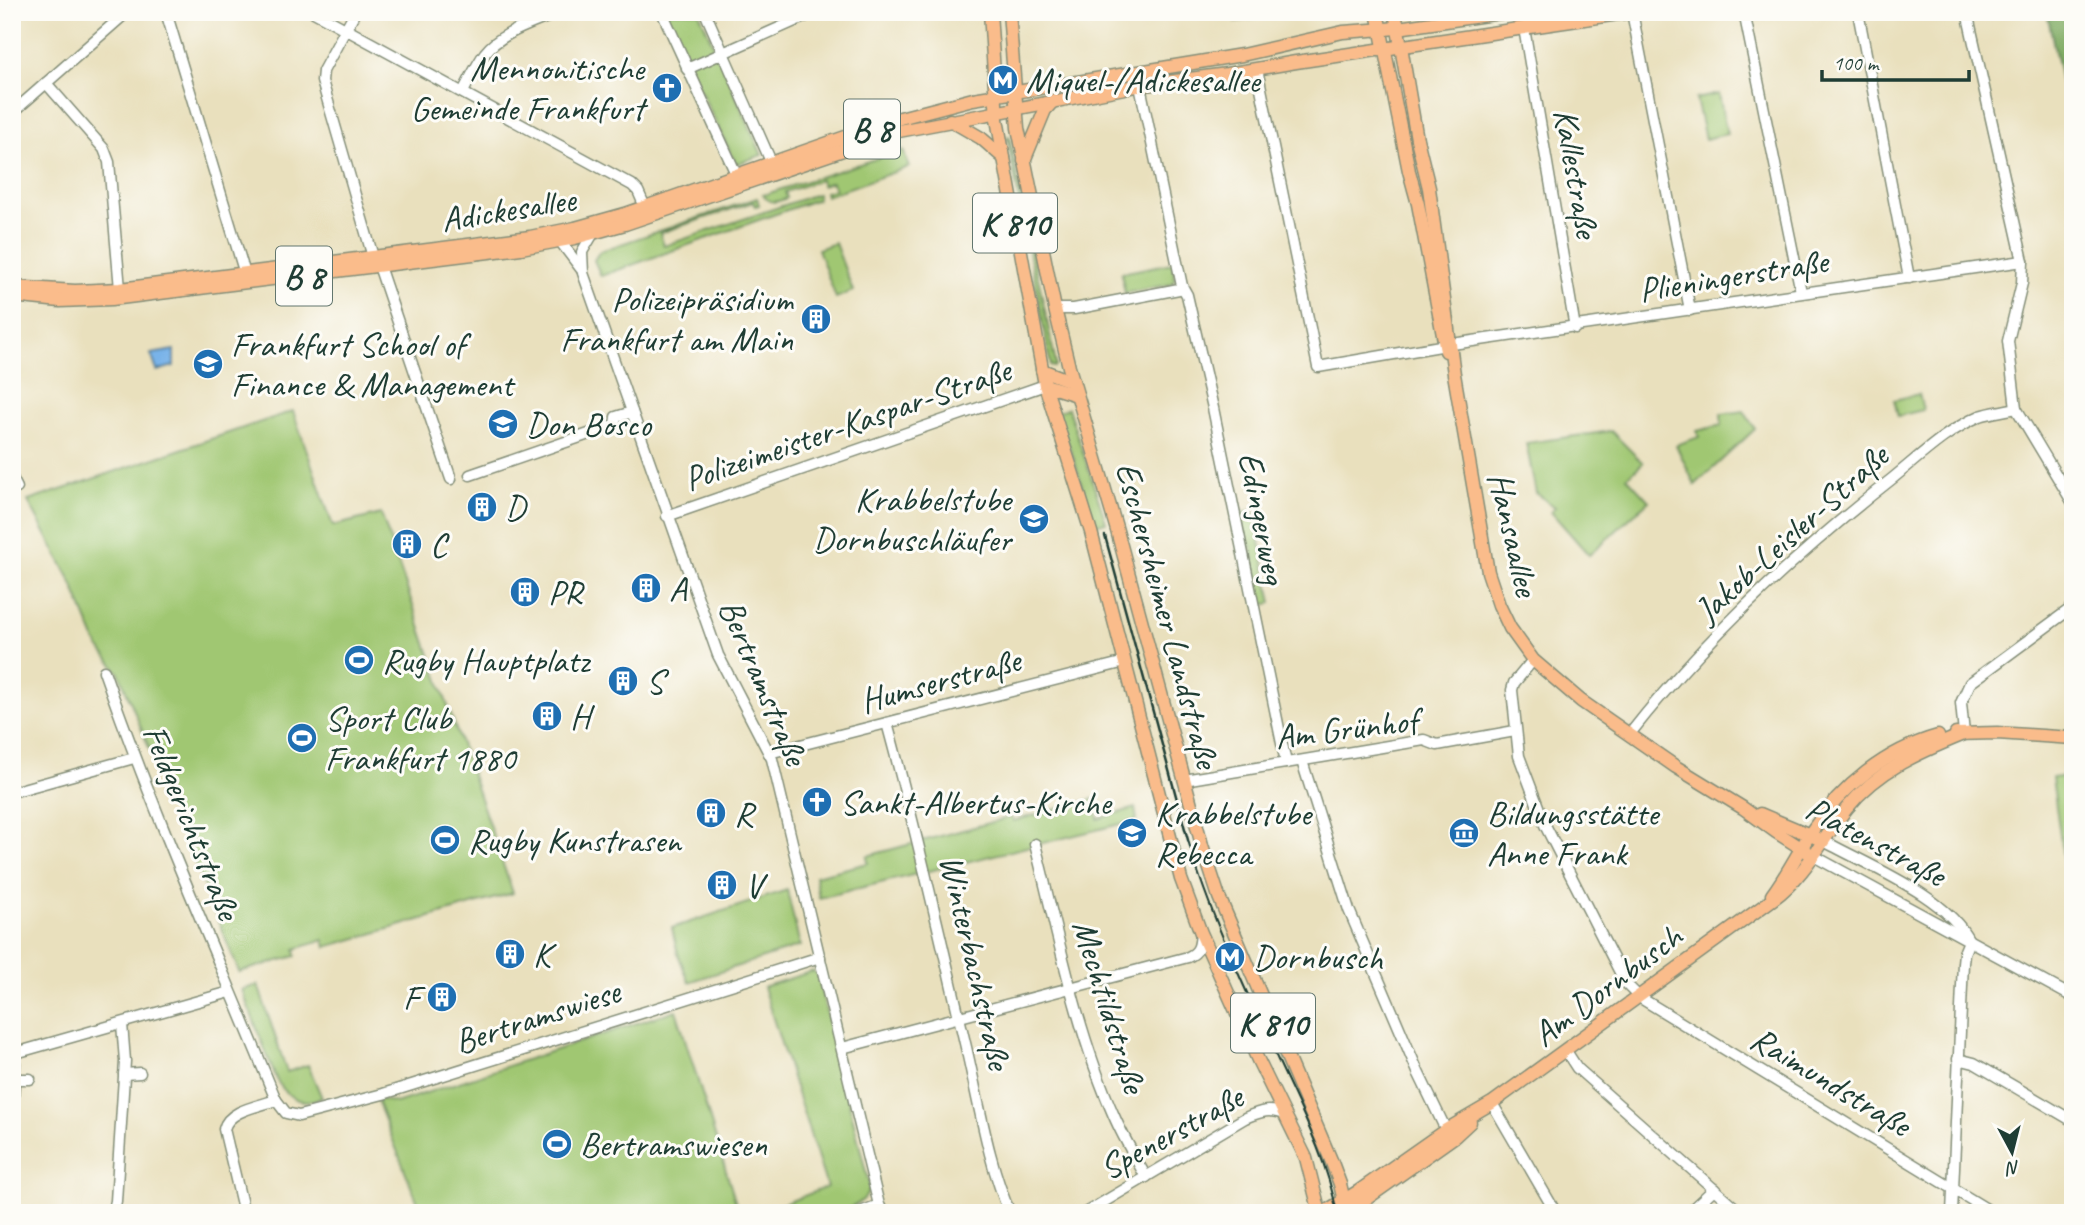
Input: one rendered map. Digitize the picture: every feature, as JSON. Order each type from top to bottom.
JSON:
[{"type":"main road","name":"Eschersheimer Landstraße","points":[[990,12],[996,111],[1045,385],[1091,532],[1180,874],[1201,933],[1310,1167],[1322,1213]]},
{"type":"main road","name":"Eschersheimer Landstraße","points":[[1009,12],[1016,107],[1024,161],[1055,309],[1184,780],[1219,897],[1331,1160],[1346,1209]]},
{"type":"main road","name":"Hansaallee","points":[[1377,12],[1454,374],[1488,572],[1504,616],[1518,642],[1533,660]]},
{"type":"main road","name":"Hansaallee","points":[[1395,12],[1417,139],[1429,188],[1448,345]]},
{"type":"main road","name":"B 8","points":[[996,95],[1242,55],[1312,38],[1507,12]]},
{"type":"main road","name":"B 8","points":[[996,111],[1140,86],[1632,12]]},
{"type":"main road","name":"Adickesallee","points":[[12,296],[60,301],[112,299],[376,262],[530,237],[594,223],[645,207],[900,118],[944,105],[996,95]]},
{"type":"main road","points":[[1024,161],[1045,110],[1054,100]]},
{"type":"main road","name":"Adickesallee","points":[[12,287],[75,291],[120,289],[245,274],[521,248],[594,232],[900,131],[996,111]]},
{"type":"main road","points":[[950,121],[981,138],[1004,158]]},
{"type":"main road","points":[[1045,385],[1069,367]]},
{"type":"main road","points":[[1042,370],[1073,382]]},
{"type":"main road","points":[[1045,385],[1077,396]]},
{"type":"main road","name":"Platenstraße","points":[[1533,660],[1581,701],[1629,735],[1807,851]]},
{"type":"main road","points":[[1807,851],[1810,834],[1843,791],[1883,761],[1922,741],[1941,736],[1997,733],[2073,738]]},
{"type":"main road","points":[[1807,851],[1824,841],[1849,806],[1880,775],[1922,751],[1965,734]]},
{"type":"main road","name":"Platenstraße","points":[[1743,808],[1824,841]]},
{"type":"main road","name":"Am Dornbusch","points":[[1346,1209],[1455,1136],[1489,1106],[1786,889],[1807,851]]},
{"type":"main road","name":"Am Dornbusch","points":[[1346,1209],[1446,1130],[1489,1106]]},
{"type":"main road","points":[[1322,1213],[1346,1209]]},
{"type":"street","points":[[12,113],[127,12]]},
{"type":"street","points":[[166,12],[245,274]]},
{"type":"street","points":[[314,12],[632,185],[638,191],[645,207]]},
{"type":"street","points":[[355,12],[323,71],[322,81],[376,262],[451,480]]},
{"type":"street","points":[[463,92],[485,53],[494,44],[505,36],[558,12]]},
{"type":"street","points":[[662,12],[737,176]]},
{"type":"street","points":[[705,12],[772,164]]},
{"type":"street","points":[[687,69],[815,12]]},
{"type":"street","points":[[1632,12],[1690,310]]},
{"type":"street","points":[[1744,12],[1801,292]]},
{"type":"street","points":[[1857,12],[1909,278]]},
{"type":"street","points":[[1967,12],[2023,261],[2022,283],[2008,341],[2016,408],[2073,503]]},
{"type":"street","name":"Kallestraße","points":[[1524,28],[1575,328]]},
{"type":"street","name":"Plieningerstraße","points":[[1256,69],[1318,367],[1448,345],[2023,261]]},
{"type":"street","points":[[46,83],[104,149],[109,162],[120,289]]},
{"type":"street","name":"Edingerweg","points":[[1140,86],[1182,286],[1213,408],[1286,763]]},
{"type":"street","points":[[583,273],[582,253],[594,232]]},
{"type":"street","name":"Bertramstraße","points":[[560,241],[583,273],[718,655],[769,753],[879,1210]]},
{"type":"street","points":[[1055,309],[1071,309],[1179,289],[1182,286]]},
{"type":"street","name":"Polizeimeister-Kaspar-Straße","points":[[667,516],[1045,385]]},
{"type":"street","name":"Jakob-Leisler-Straße","points":[[1629,735],[1692,661],[1775,576],[1955,429],[1982,415],[2016,408]]},
{"type":"street","points":[[470,475],[615,425],[616,417],[632,412]]},
{"type":"street","points":[[1965,734],[1961,703],[1970,683],[2073,607]]},
{"type":"street","points":[[1533,660],[1513,687],[1519,757],[1545,825],[1622,978],[1639,997]]},
{"type":"street","name":"Humserstraße","points":[[769,753],[1125,662]]},
{"type":"street","name":"Feldgerichtstraße","points":[[104,671],[134,758],[276,1100]]},
{"type":"street","name":"Winterbachstraße","points":[[887,723],[923,856],[988,1138],[1010,1213]]},
{"type":"street","name":"Am Grünhof","points":[[1184,780],[1424,740],[1437,744],[1515,731]]},
{"type":"street","points":[[12,792],[134,758]]},
{"type":"street","points":[[1302,761],[1349,910],[1418,1072],[1446,1130]]},
{"type":"street","name":"Platenstraße","points":[[1824,841],[1942,907],[1964,929],[1969,941]]},
{"type":"street","name":"Mechtildstraße","points":[[1035,844],[1089,1049],[1114,1116],[1146,1177]]},
{"type":"street","name":"Platenstraße","points":[[1807,851],[2073,997]]},
{"type":"street","points":[[842,1048],[1188,957],[1195,954],[1200,947],[1201,933]]},
{"type":"street","points":[[1952,1213],[1964,953],[1969,941]]},
{"type":"street","name":"Bertramswiese","points":[[276,1100],[286,1113],[299,1116],[311,1113],[383,1094],[820,957]]},
{"type":"street","points":[[12,1121],[14,1059],[230,992]]},
{"type":"street","name":"Raimundstraße","points":[[1639,997],[1993,1213]]},
{"type":"street","points":[[113,1213],[125,1061],[122,1024]]},
{"type":"street","points":[[1566,1051],[1577,1068],[1741,1213]]},
{"type":"street","points":[[1958,1059],[1974,1063],[2073,1121]]},
{"type":"street","points":[[124,1074],[140,1073]]},
{"type":"street","points":[[15,1079],[30,1079]]},
{"type":"street","points":[[244,1213],[224,1129],[226,1122],[234,1115],[276,1100]]},
{"type":"street","points":[[1489,1106],[1556,1213]]},
{"type":"street","name":"Spenerstraße","points":[[1085,1213],[1260,1111],[1273,1110],[1286,1115]]},
{"type":"street","points":[[1688,1213],[1714,1189]]},
{"type":"street","points":[[12,1210],[19,1213]]},
{"type":"street","points":[[858,1213],[879,1210]]},
{"type":"green space","points":[[662,12],[699,12],[762,155],[736,164]]},
{"type":"green space","points":[[1235,12],[1304,12],[1236,21]]},
{"type":"green space","points":[[2047,12],[2073,12],[2073,140]]},
{"type":"green space","points":[[1719,94],[1727,134],[1705,139],[1696,99]]},
{"type":"green space","points":[[1009,136],[1056,365],[1054,367],[1051,366],[1007,137]]},
{"type":"green space","points":[[903,150],[909,167],[826,196],[825,192],[835,189],[832,182],[822,185],[820,180],[785,192],[787,198],[777,201],[771,201],[763,195]]},
{"type":"green space","points":[[817,194],[818,199],[601,276],[594,260],[600,251],[757,198],[759,205],[755,206],[753,202],[660,233],[664,246]]},
{"type":"green space","points":[[835,243],[853,291],[836,298],[818,249]]},
{"type":"green space","points":[[1172,263],[1175,279],[1172,284],[1125,293],[1121,273]]},
{"type":"green space","points":[[1919,394],[1923,410],[1898,416],[1894,400]]},
{"type":"green space","points":[[1068,408],[1106,522],[1094,525],[1056,412]]},
{"type":"green space","name":"Sport Club Frankfurt 1880","points":[[293,411],[333,526],[381,514],[513,893],[326,947],[324,940],[295,949],[296,956],[239,972],[119,673],[97,644],[71,581],[28,501]]},
{"type":"green space","points":[[1744,411],[1755,429],[1695,485],[1676,445],[1699,437],[1697,431],[1722,425],[1721,414]]},
{"type":"green space","points":[[1611,431],[1643,463],[1627,477],[1649,501],[1589,555],[1551,512],[1555,507],[1536,493],[1526,443]]},
{"type":"green space","points":[[1254,510],[1272,603],[1257,606],[1252,579],[1257,577],[1251,546],[1245,547],[1239,513]]},
{"type":"green space","points":[[2073,775],[2073,870],[2065,871],[2052,778]]},
{"type":"green space","points":[[1093,799],[1098,819],[1135,808],[1137,820],[819,898],[815,876],[868,863],[867,856],[1011,817],[1013,821]]},
{"type":"green space","points":[[787,890],[800,946],[689,982],[672,928]]},
{"type":"green space","name":"Bertramswiesen","points":[[813,971],[817,974],[870,1188],[864,1199],[839,1211],[805,1214],[760,1213],[827,1187],[763,987]]},
{"type":"green space","points":[[258,985],[287,1072],[308,1065],[322,1098],[308,1101],[296,1099],[286,1093],[277,1081],[242,990]]},
{"type":"green space","name":"Bertramswiesen","points":[[676,1010],[739,1213],[422,1213],[376,1098],[396,1103]]},
{"type":"water","points":[[174,350],[174,366],[157,371],[151,354]]},
{"type":"tram line","points":[[1188,840],[1228,950],[1320,1153],[1337,1213]]},
{"type":"railway","points":[[1105,536],[1188,840]]},
{"type":"place","name":"Miquel-/Adickesallee","points":[[1003,80]]},
{"type":"place","name":"Mennonitische Gemeinde Frankfurt","points":[[667,88]]},
{"type":"place","name":"Polizeipräsidium Frankfurt am Main","points":[[816,319]]},
{"type":"place","name":"Frankfurt School of Finance & Management","points":[[208,364]]},
{"type":"place","name":"Don Bosco","points":[[503,424]]},
{"type":"place","name":"D","points":[[482,507]]},
{"type":"place","name":"Krabbelstube Dornbuschläufer","points":[[1034,519]]},
{"type":"place","name":"C","points":[[407,544]]},
{"type":"place","name":"A","points":[[646,588]]},
{"type":"place","name":"PR","points":[[525,592]]},
{"type":"place","name":"Rugby Hauptplatz","points":[[359,660]]},
{"type":"place","name":"S","points":[[623,681]]},
{"type":"place","name":"H","points":[[547,716]]},
{"type":"place","name":"Sport Club Frankfurt 1880","points":[[302,738]]},
{"type":"place","name":"Sankt-Albertus-Kirche","points":[[817,802]]},
{"type":"place","name":"R","points":[[711,813]]},
{"type":"place","name":"Krabbelstube Rebecca","points":[[1132,833]]},
{"type":"place","name":"Bildungsstätte Anne Frank","points":[[1464,833]]},
{"type":"place","name":"Rugby Kunstrasen","points":[[445,840]]},
{"type":"place","name":"V","points":[[722,885]]},
{"type":"place","name":"K","points":[[510,954]]},
{"type":"place","name":"Dornbusch","points":[[1230,957]]},
{"type":"place","name":"F","points":[[442,997]]},
{"type":"place","name":"Bertramswiesen","points":[[557,1144]]}]
